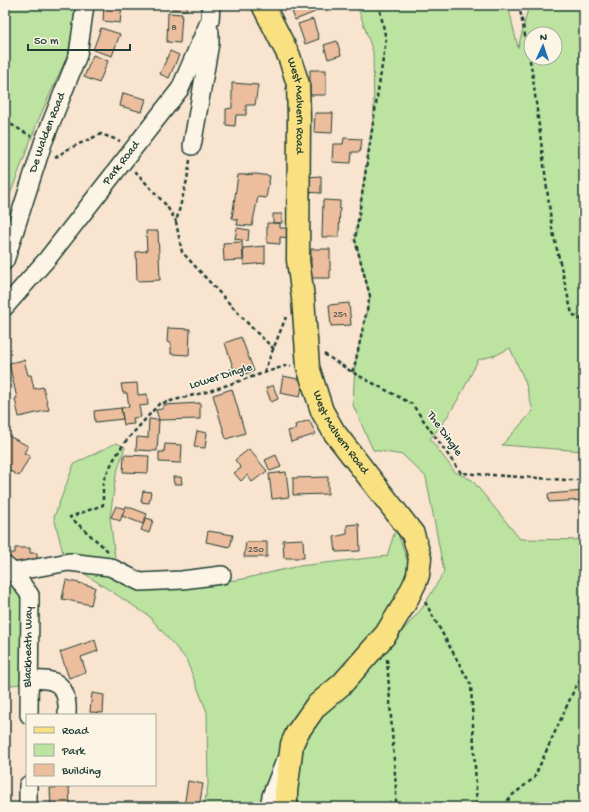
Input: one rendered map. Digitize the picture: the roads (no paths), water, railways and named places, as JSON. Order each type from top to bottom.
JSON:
[{"type":"main road","name":"West Malvern Road","points":[[263,5],[290,56],[298,84],[298,260],[303,298],[308,367],[322,411],[334,432],[413,534],[420,558],[418,576],[405,603],[386,634],[342,684],[316,706],[297,733],[292,744],[286,792],[286,807]]},
{"type":"street","name":"De Walden Road","points":[[5,261],[43,143],[78,55],[85,5]]},
{"type":"street","points":[[192,146],[210,43],[211,12]]},
{"type":"street","name":"Park Road","points":[[5,307],[48,258],[180,89],[211,12]]},
{"type":"street","points":[[9,569],[69,562],[110,567],[140,582],[182,580],[222,575]]},
{"type":"street","name":"Blackheath Way","points":[[9,569],[30,595],[29,714]]},
{"type":"street","points":[[29,680],[46,680],[56,684],[65,692],[68,702],[67,714]]},
{"type":"street","points":[[269,807],[271,796],[292,744]]},
{"type":"street","points":[[28,786],[28,807]]}]
